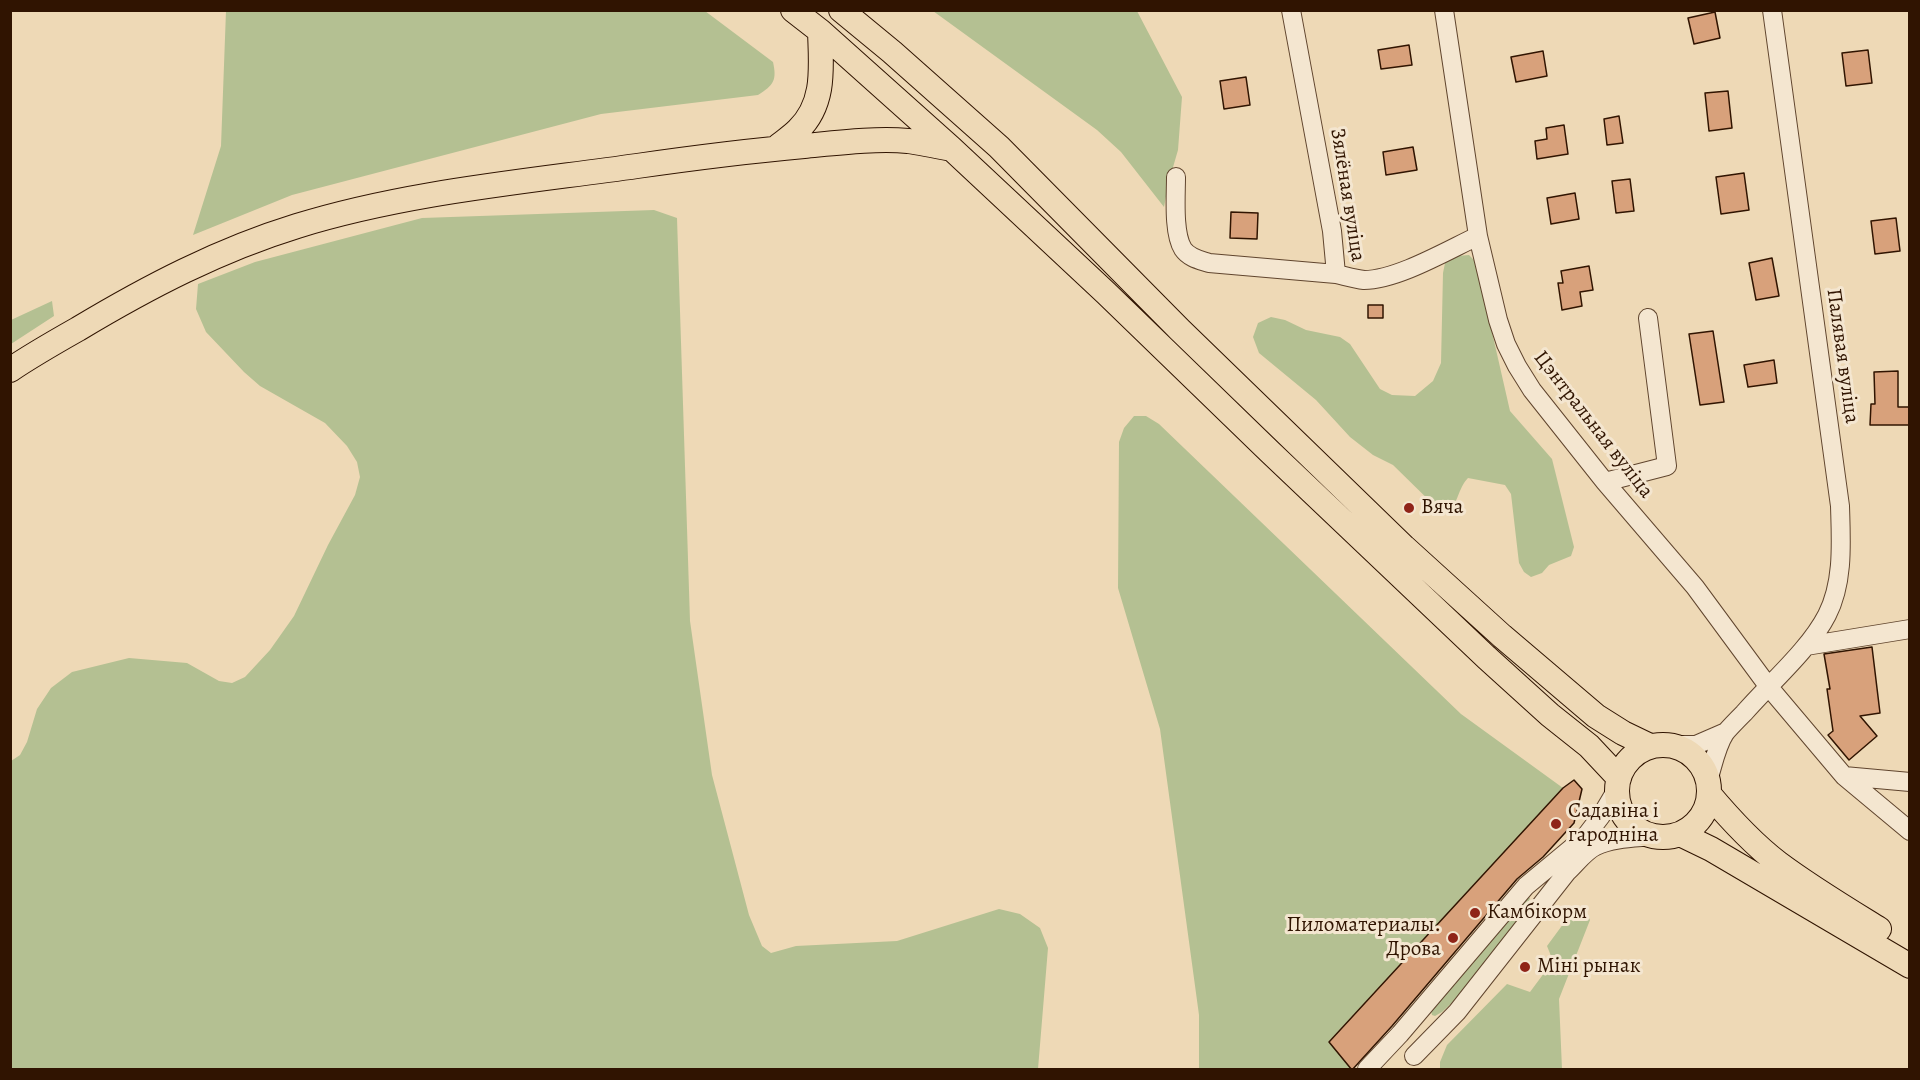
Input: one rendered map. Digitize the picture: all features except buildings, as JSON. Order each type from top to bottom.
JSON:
[{"type":"main road","points":[[793,10],[820,31],[952,149],[1107,293],[1486,657],[1550,715],[1589,746],[1618,784]]},
{"type":"main road","points":[[842,10],[999,147],[1180,330],[1413,555],[1502,636],[1596,716],[1623,733],[1657,746]]},
{"type":"main road","points":[[776,148],[799,129],[811,114],[819,94],[820,31]]},
{"type":"main road","points":[[10,370],[162,281],[232,248],[297,226],[387,203],[458,191],[776,148],[906,141],[952,149]]},
{"type":"main road","points":[[1708,788],[1704,811],[1694,825],[1680,834],[1667,837],[1642,832],[1631,824],[1623,814],[1618,802],[1618,784],[1623,768],[1630,758],[1639,751],[1657,746],[1679,747],[1693,755],[1702,767],[1708,788],[1731,819],[1777,862],[1832,900],[1910,948]]},
{"type":"main road","points":[[1680,834],[1711,849],[1910,966]]},
{"type":"street","name":"Зялёная вуліца","points":[[1291,10],[1328,209],[1336,274],[1363,280],[1378,278],[1403,271],[1478,236]]},
{"type":"street","name":"Цэнтральная вуліца","points":[[1444,10],[1478,236],[1498,320],[1517,366],[1532,390],[1605,482],[1695,587],[1768,686],[1844,776],[1910,831]]},
{"type":"street","name":"Палявая вуліца","points":[[1726,732],[1806,646],[1828,613],[1834,596],[1840,558],[1840,506],[1772,10]]},
{"type":"street","points":[[1176,177],[1178,233],[1183,249],[1193,258],[1209,263],[1336,274]]},
{"type":"street","points":[[1605,482],[1667,466],[1648,318]]},
{"type":"street","points":[[1806,646],[1910,629]]},
{"type":"street","points":[[1657,746],[1695,745],[1726,732]]},
{"type":"street","points":[[1708,788],[1715,756],[1726,732]]},
{"type":"street","points":[[1844,776],[1910,782]]},
{"type":"street","points":[[1367,1069],[1400,1034],[1526,886],[1584,837],[1601,816],[1618,784]]},
{"type":"street","points":[[1400,1034],[1418,1063],[1567,872],[1595,846],[1654,836]]},
{"type":"green space","points":[[226,11],[705,11],[773,62],[775,73],[771,85],[758,95],[601,114],[292,195],[193,235],[221,146]]},
{"type":"green space","points":[[933,11],[1137,11],[1182,97],[1178,150],[1164,207],[1121,152],[1097,130]]},
{"type":"green space","points":[[654,210],[677,218],[690,621],[712,775],[749,915],[762,946],[771,953],[796,946],[897,941],[999,909],[1020,914],[1040,928],[1048,948],[1038,1069],[11,1069],[11,761],[20,755],[27,742],[37,709],[51,688],[72,672],[129,658],[187,663],[219,681],[232,683],[245,677],[270,650],[294,616],[355,495],[360,477],[357,462],[347,446],[325,423],[260,386],[206,332],[196,309],[198,284],[255,262],[422,218]]},
{"type":"green space","points":[[1469,255],[1476,262],[1510,411],[1552,459],[1574,547],[1571,556],[1549,565],[1542,573],[1531,577],[1524,572],[1519,563],[1511,494],[1505,485],[1468,478],[1451,510],[1447,513],[1441,512],[1393,465],[1373,455],[1350,437],[1316,400],[1259,353],[1253,337],[1258,323],[1271,317],[1285,320],[1306,330],[1340,337],[1350,344],[1380,389],[1392,395],[1415,396],[1433,381],[1441,363],[1445,263],[1457,256]]},
{"type":"green space","points":[[52,301],[54,316],[11,344],[11,320]]},
{"type":"green space","points":[[1134,416],[1146,416],[1159,424],[1461,714],[1563,788],[1329,1041],[1352,1069],[1199,1069],[1199,1015],[1160,729],[1118,588],[1119,442],[1124,428]]},
{"type":"green space","points":[[1528,897],[1530,898],[1526,910],[1455,1000],[1442,1012],[1435,1016],[1432,1015],[1431,1011]]},
{"type":"green space","points":[[1581,910],[1590,920],[1559,999],[1562,1069],[1440,1069],[1440,1062],[1447,1045],[1507,984],[1530,992],[1553,961],[1547,946],[1572,912]]},
{"type":"place","name":"Вяча","points":[[1409,508]]},
{"type":"place","name":"Садавіна і гародніна","points":[[1556,824]]},
{"type":"place","name":"Камбікорм","points":[[1475,913]]},
{"type":"place","name":"Пиломатериалы. Дрова","points":[[1453,938]]},
{"type":"place","name":"Міні рынак","points":[[1525,967]]}]
